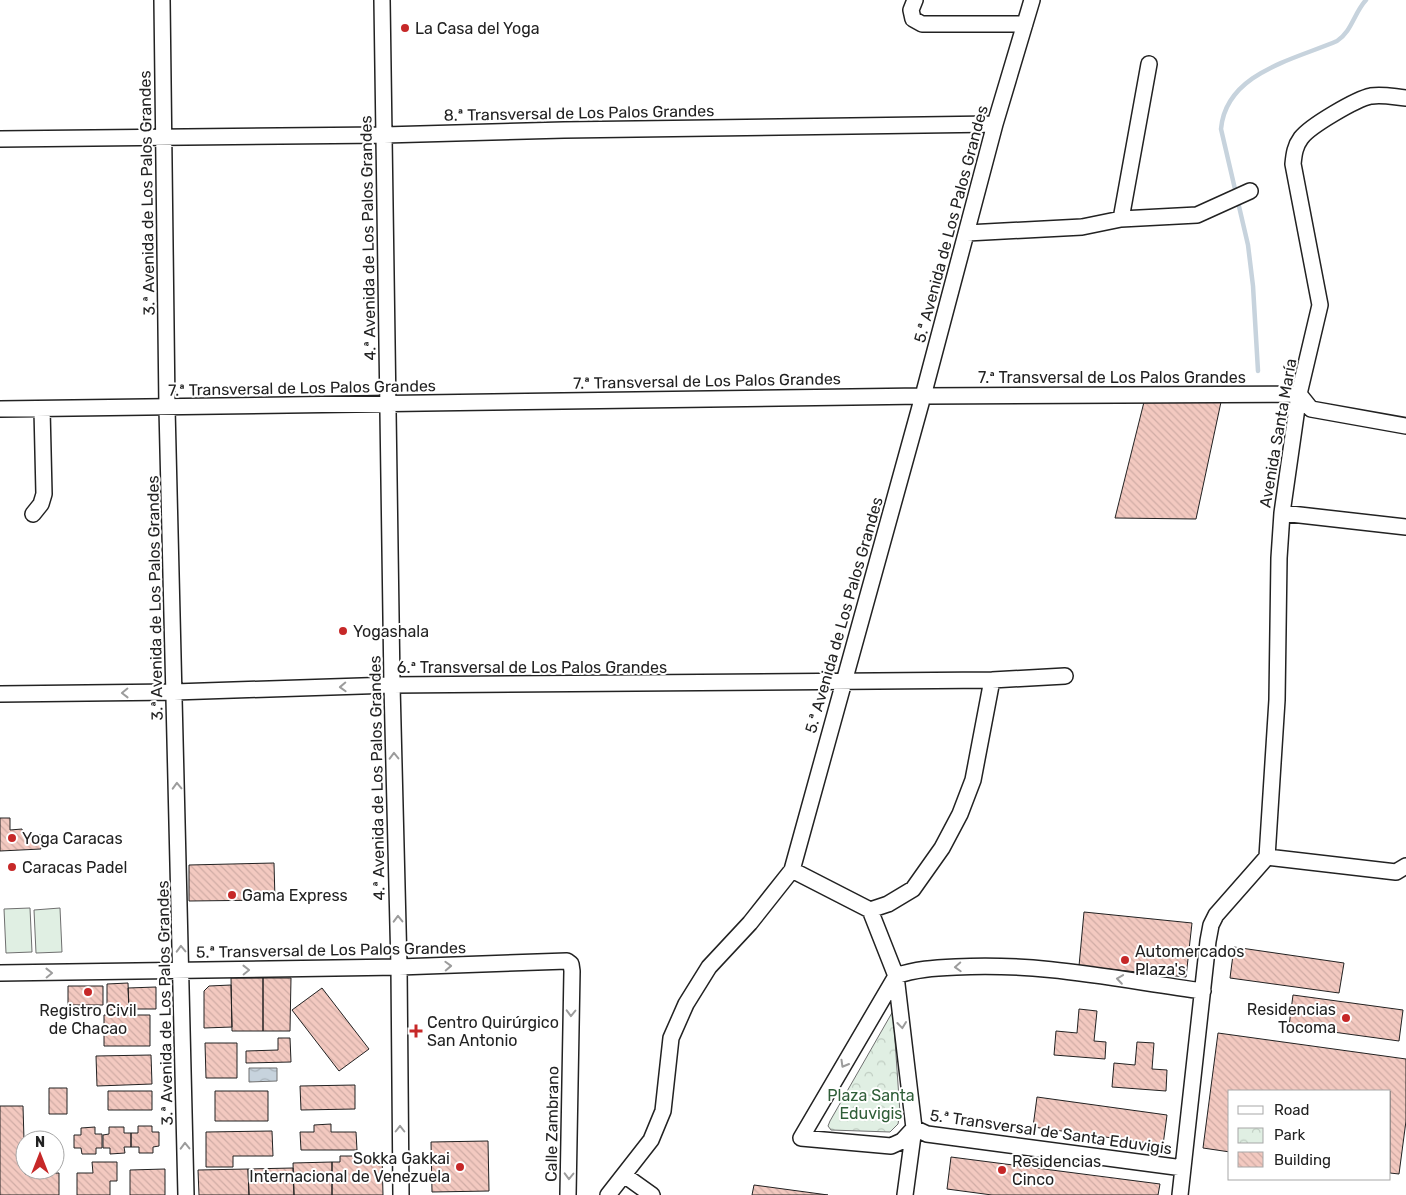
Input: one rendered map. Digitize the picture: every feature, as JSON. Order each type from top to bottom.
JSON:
[{"type":"street","name":"3.ª Avenida de Los Palos Grandes","points":[[162,0],[168,408],[186,1195]]},
{"type":"street","name":"4.ª Avenida de Los Palos Grandes","points":[[382,0],[392,685],[399,967],[401,1195]]},
{"type":"street","points":[[914,0],[913,19],[922,24],[1025,24]]},
{"type":"street","name":"5.ª Avenida de Los Palos Grandes","points":[[608,1195],[651,1140],[663,1111],[670,1038],[686,1004],[709,967],[750,923],[792,870],[923,396],[995,124],[1032,0]]},
{"type":"street","points":[[1121,219],[1149,64]]},
{"type":"street","name":"Avenida Santa María","points":[[1267,858],[1277,700],[1279,558],[1282,513],[1299,394],[1320,305],[1293,164],[1294,150],[1300,138],[1309,129],[1354,102],[1370,96],[1386,95],[1406,98]]},
{"type":"street","name":"8.ª Transversal de Los Palos Grandes","points":[[0,139],[384,135],[995,124]]},
{"type":"street","points":[[967,233],[1082,227],[1121,219],[1197,215],[1250,191]]},
{"type":"street","points":[[1299,394],[1312,409],[1406,426]]},
{"type":"street","name":"7.ª Transversal de Los Palos Grandes","points":[[0,410],[923,396],[1299,394]]},
{"type":"street","points":[[33,514],[42,504],[44,494],[42,409]]},
{"type":"street","points":[[1282,513],[1406,528]]},
{"type":"street","name":"6.ª Transversal de Los Palos Grandes","points":[[0,694],[174,692],[392,685],[992,680],[1065,676]]},
{"type":"street","points":[[870,910],[888,904],[913,889],[942,848],[973,780],[992,680]]},
{"type":"street","points":[[1180,1195],[1208,941],[1211,925],[1216,915],[1267,858],[1396,872],[1406,866]]},
{"type":"street","points":[[792,870],[870,910],[896,976],[914,1128],[905,1195]]},
{"type":"street","name":"5.ª Transversal de Los Palos Grandes","points":[[0,974],[399,967],[567,961],[571,964]]},
{"type":"street","name":"Calle Zambrano","points":[[568,1195],[571,964]]},
{"type":"street","points":[[896,976],[909,971],[983,966],[1051,968],[1203,991]]},
{"type":"street","name":"5.ª Transversal de Santa Eduvigis","points":[[896,976],[801,1138],[891,1146],[902,1141],[914,1128],[927,1134],[1183,1168]]},
{"type":"street","points":[[624,1175],[652,1195]]},
{"type":"green space","points":[[30,908],[32,952],[6,953],[4,909]]},
{"type":"green space","points":[[60,908],[62,952],[36,953],[34,910]]},
{"type":"green space","name":"Plaza Santa Eduvigis","points":[[893,1011],[900,1113],[898,1124],[890,1132],[831,1130],[828,1126],[830,1121]]},
{"type":"water","points":[[249,1068],[277,1068],[277,1081],[249,1082]]},
{"type":"building","points":[[1144,402],[1221,402],[1196,519],[1115,518]]},
{"type":"building","points":[[0,818],[10,818],[10,830],[22,829],[23,835],[41,835],[41,849],[0,851]]},
{"type":"building","points":[[274,863],[275,900],[189,901],[189,865]]},
{"type":"building","points":[[1084,912],[1192,923],[1186,977],[1079,966]]},
{"type":"building","points":[[1234,947],[1344,963],[1339,993],[1230,978]]},
{"type":"building","points":[[231,978],[263,978],[263,1031],[232,1031]]},
{"type":"building","points":[[263,978],[291,978],[290,1031],[263,1031]]},
{"type":"building","points":[[128,983],[129,1009],[107,1010],[107,984]]},
{"type":"building","points":[[231,985],[232,1027],[204,1028],[204,991],[209,986]]},
{"type":"building","points":[[68,986],[103,986],[103,1005],[68,1005]]},
{"type":"building","points":[[156,987],[156,1009],[129,1009],[128,988]]},
{"type":"building","points":[[322,988],[369,1049],[339,1071],[292,1010]]},
{"type":"building","name":"Residencias Tocoma","points":[[1293,995],[1403,1010],[1399,1041],[1289,1026]]},
{"type":"building","points":[[1079,1009],[1097,1011],[1094,1041],[1106,1042],[1105,1059],[1054,1055],[1056,1031],[1077,1033]]},
{"type":"building","points":[[104,1015],[150,1015],[150,1046],[104,1046]]},
{"type":"building","points":[[1218,1033],[1406,1059],[1406,1121],[1399,1174],[1391,1173],[1391,1090],[1228,1090],[1228,1152],[1203,1148]]},
{"type":"building","points":[[278,1038],[290,1038],[291,1062],[246,1063],[246,1051],[278,1050]]},
{"type":"building","points":[[1137,1042],[1154,1043],[1152,1069],[1167,1070],[1166,1091],[1112,1087],[1114,1063],[1135,1065]]},
{"type":"building","points":[[205,1043],[237,1043],[237,1078],[206,1078]]},
{"type":"building","points":[[151,1055],[152,1084],[97,1086],[96,1056]]},
{"type":"building","points":[[355,1085],[355,1109],[301,1110],[300,1086]]},
{"type":"building","points":[[49,1088],[67,1088],[67,1114],[49,1114]]},
{"type":"building","points":[[108,1091],[152,1091],[152,1110],[108,1110]]},
{"type":"building","points":[[215,1091],[268,1091],[268,1121],[215,1121]]},
{"type":"building","points":[[1037,1097],[1167,1115],[1163,1145],[1033,1127]]},
{"type":"building","points":[[0,1106],[23,1106],[24,1130],[15,1130],[15,1180],[59,1180],[59,1195],[0,1195]]},
{"type":"building","points":[[331,1124],[331,1132],[356,1132],[357,1150],[301,1150],[300,1132],[314,1132],[314,1125]]},
{"type":"building","points":[[138,1126],[152,1126],[152,1132],[159,1132],[159,1146],[153,1147],[153,1153],[139,1153],[139,1147],[131,1147],[131,1133],[138,1133]]},
{"type":"building","points":[[95,1127],[95,1134],[102,1134],[102,1148],[96,1148],[96,1154],[82,1154],[81,1148],[74,1148],[74,1135],[81,1135],[81,1128]]},
{"type":"building","points":[[109,1127],[124,1127],[124,1133],[131,1133],[131,1147],[124,1147],[125,1153],[110,1154],[110,1148],[103,1148],[103,1135],[109,1134]]},
{"type":"building","points":[[272,1131],[273,1156],[233,1156],[233,1167],[206,1167],[206,1132]]},
{"type":"building","name":"Sokka Gakkai Internacional de Venezuela","points":[[488,1141],[489,1191],[432,1192],[431,1142]]},
{"type":"building","points":[[340,1156],[382,1156],[383,1195],[332,1195],[332,1162],[340,1162]]},
{"type":"building","name":"Residencias Cinco","points":[[951,1157],[1160,1184],[1158,1195],[992,1195],[947,1189]]},
{"type":"building","points":[[92,1162],[117,1162],[117,1181],[110,1181],[110,1195],[77,1195],[77,1173],[93,1173]]},
{"type":"building","points":[[332,1162],[332,1195],[294,1195],[293,1163]]},
{"type":"building","points":[[293,1168],[294,1195],[249,1195],[248,1169]]},
{"type":"building","points":[[165,1169],[165,1195],[130,1195],[130,1170]]},
{"type":"building","points":[[248,1169],[249,1195],[199,1195],[198,1170]]},
{"type":"building","points":[[754,1185],[828,1195],[752,1195]]},
{"type":"waterway","points":[[1258,371],[1253,286],[1248,245],[1221,129],[1226,110],[1235,94],[1264,71],[1337,41],[1350,27],[1366,0]]},
{"type":"place","name":"La Casa del Yoga","points":[[405,28]]},
{"type":"place","name":"Yogashala","points":[[343,631]]},
{"type":"place","name":"Yoga Caracas","points":[[12,838]]},
{"type":"place","name":"Caracas Padel","points":[[12,867]]},
{"type":"place","name":"Gama Express","points":[[232,895]]},
{"type":"place","name":"Automercados Plaza's","points":[[1125,960]]},
{"type":"place","name":"Registro Civil de Chacao","points":[[88,992]]},
{"type":"place","name":"Residencias Tocoma","points":[[1346,1018]]},
{"type":"place","name":"Centro Quirúrgico San Antonio","points":[[416,1031]]},
{"type":"place","name":"Sokka Gakkai Internacional de Venezuela","points":[[460,1167]]},
{"type":"place","name":"Residencias Cinco","points":[[1002,1170]]}]
